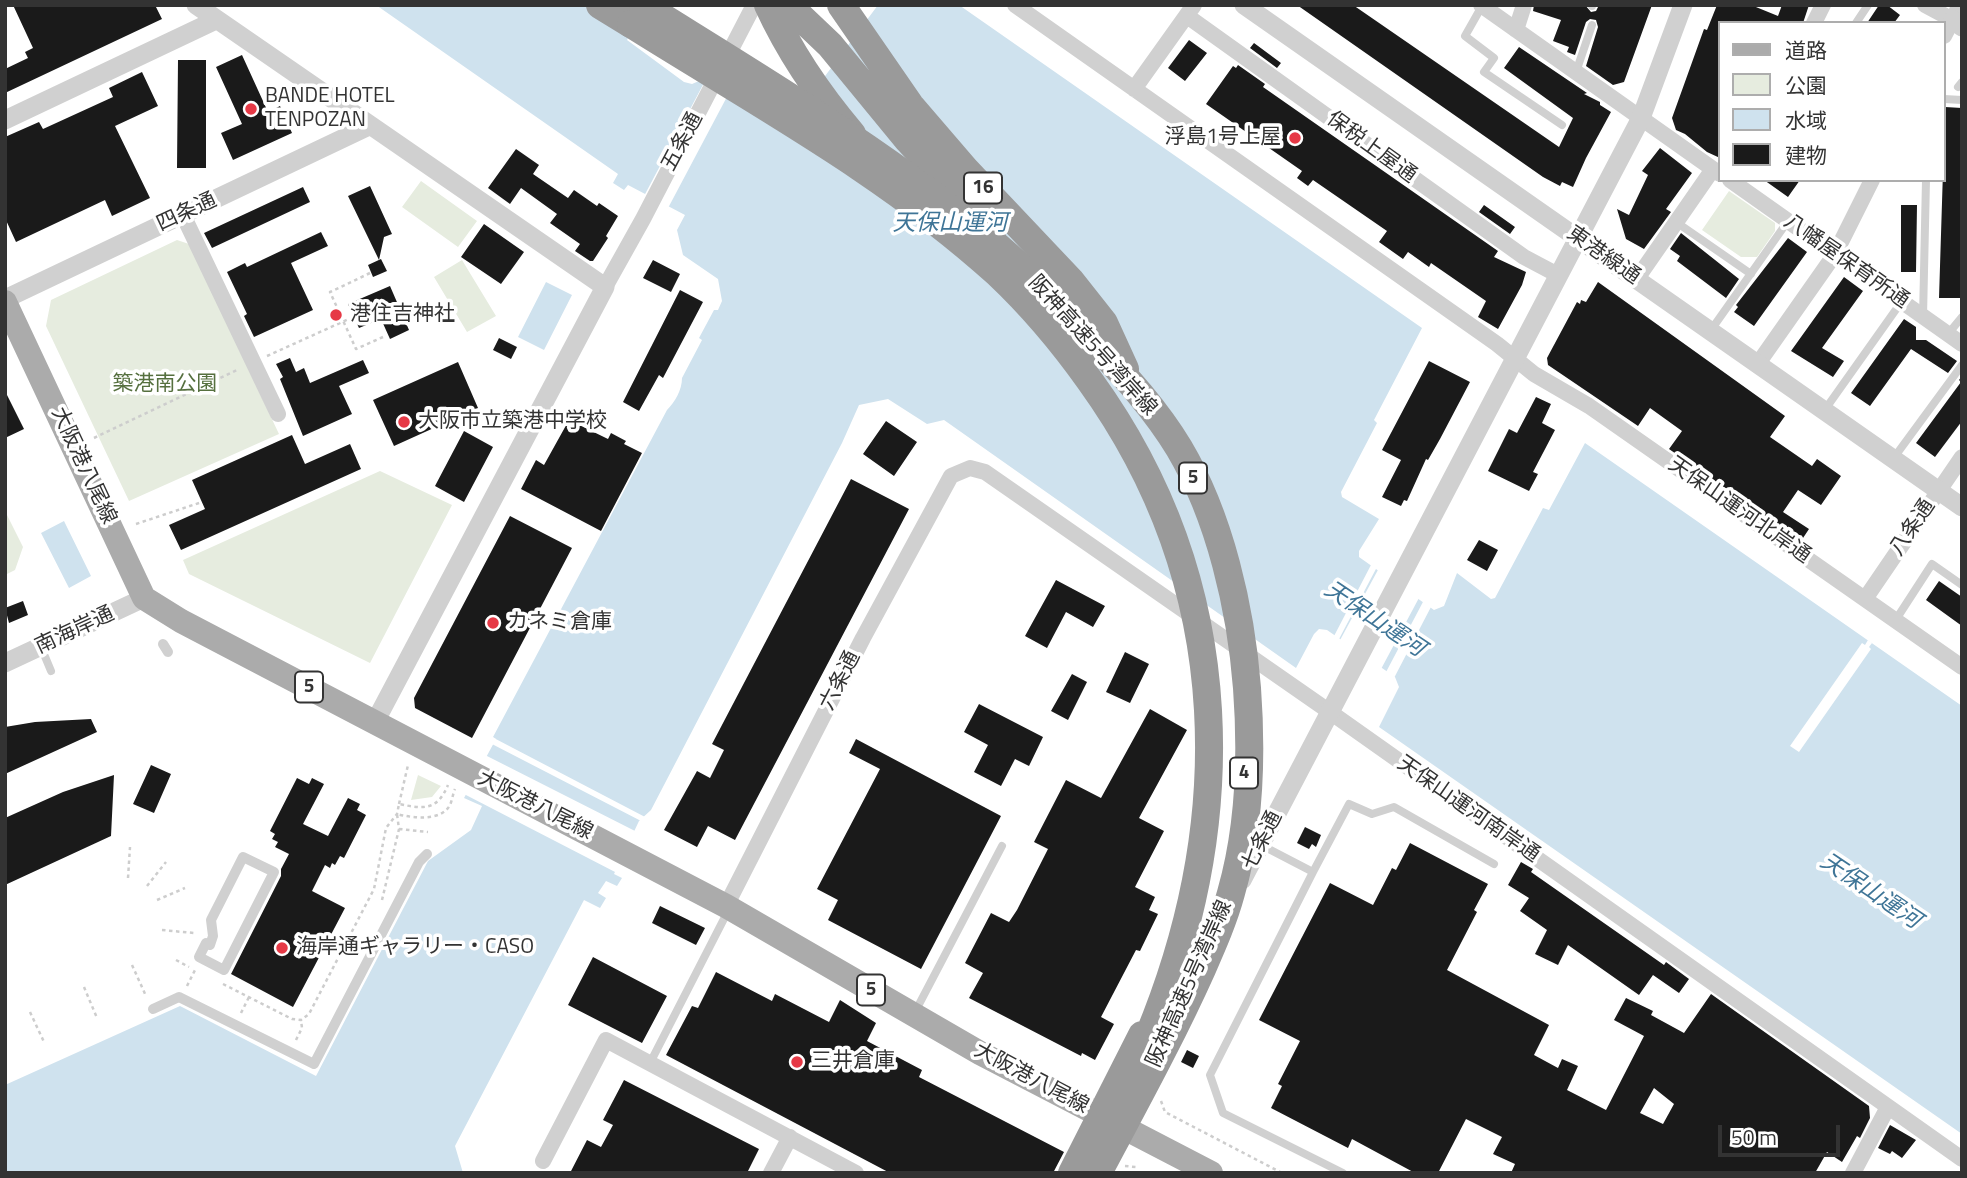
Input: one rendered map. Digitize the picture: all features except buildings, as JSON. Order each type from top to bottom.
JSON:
[{"type":"highway","name":"阪神高速5号湾岸線","points":[[600,5],[843,157],[965,245],[999,275],[1056,336],[1108,407],[1134,447],[1174,536],[1200,632],[1206,682],[1209,736],[1203,839],[1182,938],[1156,1021],[1079,1173]]},
{"type":"highway","name":"阪神高速5号湾岸線","points":[[642,5],[760,78],[879,158],[997,246],[1079,325],[1135,387],[1180,451],[1202,498],[1218,539],[1241,631],[1250,746],[1244,825],[1235,880],[1218,932],[1188,999],[1101,1173]]},
{"type":"highway","name":"16","points":[[841,5],[910,105],[965,169],[1070,280],[1104,323],[1125,369]]},
{"type":"highway","name":"4","points":[[776,10],[819,93],[848,129],[920,208],[1023,308],[1069,363],[1103,410],[1129,450],[1144,483],[1168,540],[1181,584],[1193,634],[1202,737],[1196,838],[1188,888],[1161,984],[1132,1058],[1072,1173]]},
{"type":"highway","points":[[776,10],[809,23],[940,176],[1052,296],[1125,369]]},
{"type":"highway","name":"4","points":[[1101,1173],[1160,1063],[1222,918],[1230,884],[1245,764],[1238,645],[1225,581],[1193,491],[1165,434],[1125,369]]},
{"type":"main road","name":"大阪港八尾線","points":[[5,301],[144,598],[181,621],[375,722],[465,781],[626,853],[728,907],[981,1053],[1211,1173]]},
{"type":"street","points":[[196,5],[605,287],[375,722]]},
{"type":"street","name":"五条通","points":[[605,287],[754,5]]},
{"type":"street","name":"天保山運河北岸通","points":[[1014,5],[1534,374],[1588,406],[1962,667]]},
{"type":"street","name":"東港線通","points":[[1244,5],[1962,507]]},
{"type":"street","points":[[1516,30],[1524,5]]},
{"type":"street","name":"七条通","points":[[1090,1173],[1641,118],[1683,5]]},
{"type":"street","points":[[1815,21],[1823,5]]},
{"type":"street","points":[[1924,5],[1955,22]]},
{"type":"street","points":[[1482,6],[1717,171],[1676,222],[1636,280]]},
{"type":"street","points":[[1134,89],[1191,11]]},
{"type":"street","name":"保税上屋通","points":[[1191,11],[1524,257],[1558,275]]},
{"type":"street","points":[[5,120],[216,19]]},
{"type":"street","name":"四条通","points":[[5,301],[369,126]]},
{"type":"street","name":"八幡屋保育所通","points":[[1736,182],[1955,339]]},
{"type":"street","points":[[1757,365],[1835,254],[1871,182]]},
{"type":"street","points":[[183,215],[278,414]]},
{"type":"street","name":"八条通","points":[[1865,599],[1962,457]]},
{"type":"street","name":"天保山運河南岸通","points":[[970,468],[985,472],[1330,712],[1962,1159]]},
{"type":"street","name":"六条通","points":[[728,907],[863,638],[951,476],[970,468]]},
{"type":"street","name":"南海岸通","points":[[5,663],[144,598]]},
{"type":"street","points":[[153,1009],[179,997],[314,1065],[419,862],[428,854]]},
{"type":"street","points":[[243,857],[274,872],[225,970],[199,957],[206,943],[210,945],[213,936],[211,920],[243,857]]},
{"type":"street","points":[[543,1161],[606,1040],[856,1173]]},
{"type":"street","points":[[1853,1173],[1888,1107]]},
{"type":"street","points":[[771,1173],[790,1138]]},
{"type":"lane","points":[[1857,21],[1868,5]]},
{"type":"lane","points":[[1482,6],[1465,36],[1494,58],[1484,72],[1562,125]]},
{"type":"lane","points":[[1576,72],[1592,25]]},
{"type":"lane","points":[[1923,317],[1926,182]]},
{"type":"lane","points":[[1710,331],[1788,221]]},
{"type":"lane","points":[[1676,222],[1751,274]]},
{"type":"lane","points":[[1824,411],[1902,301]]},
{"type":"lane","points":[[1955,339],[1962,317]]},
{"type":"lane","points":[[1893,459],[1962,365]]},
{"type":"lane","points":[[1895,621],[1933,565],[1962,585]]},
{"type":"lane","points":[[41,647],[51,671]]},
{"type":"lane","points":[[1343,1173],[1223,1113],[1210,1075],[1349,804],[1373,814],[1394,807],[1494,863]]},
{"type":"lane","points":[[1261,845],[1313,873]]},
{"type":"lane","points":[[914,1015],[1002,846]]},
{"type":"lane","points":[[650,1063],[728,907]]},
{"type":"path","points":[[370,273],[330,292],[356,349],[383,337]]},
{"type":"path","points":[[94,438],[351,318]]},
{"type":"path","points":[[136,524],[202,502]]},
{"type":"path","points":[[380,908],[399,830],[397,814],[408,765]]},
{"type":"path","points":[[397,814],[420,817],[438,814],[450,805],[465,781]]},
{"type":"path","points":[[399,804],[416,807],[433,805],[440,800],[448,785]]},
{"type":"path","points":[[216,981],[292,1019],[300,1020],[309,1014],[374,889],[386,828],[397,814]]},
{"type":"path","points":[[399,830],[428,832]]},
{"type":"path","points":[[128,878],[130,847]]},
{"type":"path","points":[[147,886],[166,862]]},
{"type":"path","points":[[157,900],[185,888]]},
{"type":"path","points":[[162,930],[194,933]]},
{"type":"path","points":[[176,960],[195,970],[181,999]]},
{"type":"path","points":[[132,965],[146,996]]},
{"type":"path","points":[[84,987],[97,1018]]},
{"type":"path","points":[[235,1025],[248,997]]},
{"type":"path","points":[[30,1012],[44,1042]]},
{"type":"path","points":[[300,1020],[302,1028]]},
{"type":"path","points":[[1166,1112],[1282,1173]]},
{"type":"green space","points":[[421,181],[477,221],[458,247],[402,207]]},
{"type":"green space","points":[[1729,191],[1775,223],[1775,231],[1757,257],[1741,257],[1702,230]]},
{"type":"green space","name":"築港南公園","points":[[177,240],[189,244],[279,434],[129,501],[46,326],[51,300]]},
{"type":"green space","points":[[462,260],[496,316],[467,332],[434,277]]},
{"type":"green space","points":[[380,471],[452,505],[370,663],[189,574],[183,560]]},
{"type":"green space","points":[[5,511],[23,547],[15,570],[5,575]]},
{"type":"green space","points":[[418,775],[441,786],[432,797],[411,800]]},
{"type":"water","name":"天保山運河","points":[[376,5],[618,5],[639,18],[627,40],[684,82],[692,84],[699,81],[796,115],[878,5],[959,5],[1422,328],[1374,420],[1377,423],[1341,492],[1342,497],[1379,519],[1359,551],[1359,557],[1434,610],[1444,606],[1457,573],[1491,599],[1495,598],[1543,508],[1549,510],[1585,443],[1962,706],[1962,1134],[1379,727],[1399,687],[1395,677],[1327,630],[1319,629],[1314,634],[1296,668],[944,420],[927,424],[888,399],[859,405],[842,443],[651,810],[639,821],[614,874],[622,878],[617,886],[606,881],[598,893],[606,898],[600,908],[584,900],[455,1146],[463,1173],[5,1173],[5,1085],[180,1006],[316,1076],[428,861],[471,830],[482,806],[464,798],[496,739],[493,737],[667,410],[678,396],[682,378],[702,340],[699,338],[722,301],[718,279],[683,255],[677,230],[685,215],[628,185],[624,190],[613,183],[618,174]]},
{"type":"water","points":[[546,282],[572,295],[544,350],[518,337]]},
{"type":"water","points":[[64,521],[91,576],[69,588],[41,533]]},
{"type":"pier","points":[[715,62],[738,76],[667,210],[643,198]]},
{"type":"pier","points":[[1372,563],[1377,567],[1338,641],[1333,638]]},
{"type":"pier","points":[[1379,568],[1420,596],[1380,671],[1339,642]]},
{"type":"pier","points":[[1424,600],[1432,605],[1393,680],[1385,674]]},
{"type":"pier","points":[[1868,640],[1872,643],[1869,647],[1871,649],[1799,752],[1790,746],[1862,643],[1865,645]]},
{"type":"pier","points":[[490,736],[647,818],[643,822],[490,743]]},
{"type":"pier","points":[[485,755],[637,832],[617,873],[464,794]]},
{"type":"place","name":"BANDE HOTEL TENPOZAN","points":[[251,109]]},
{"type":"place","name":"浮島1号上屋","points":[[1295,138]]},
{"type":"place","name":"港住吉神社","points":[[336,315]]},
{"type":"place","name":"大阪市立築港中学校","points":[[404,422]]},
{"type":"place","name":"カネミ倉庫","points":[[493,623]]},
{"type":"place","name":"海岸通ギャラリー・CASO","points":[[282,948]]},
{"type":"place","name":"三井倉庫","points":[[797,1062]]}]
